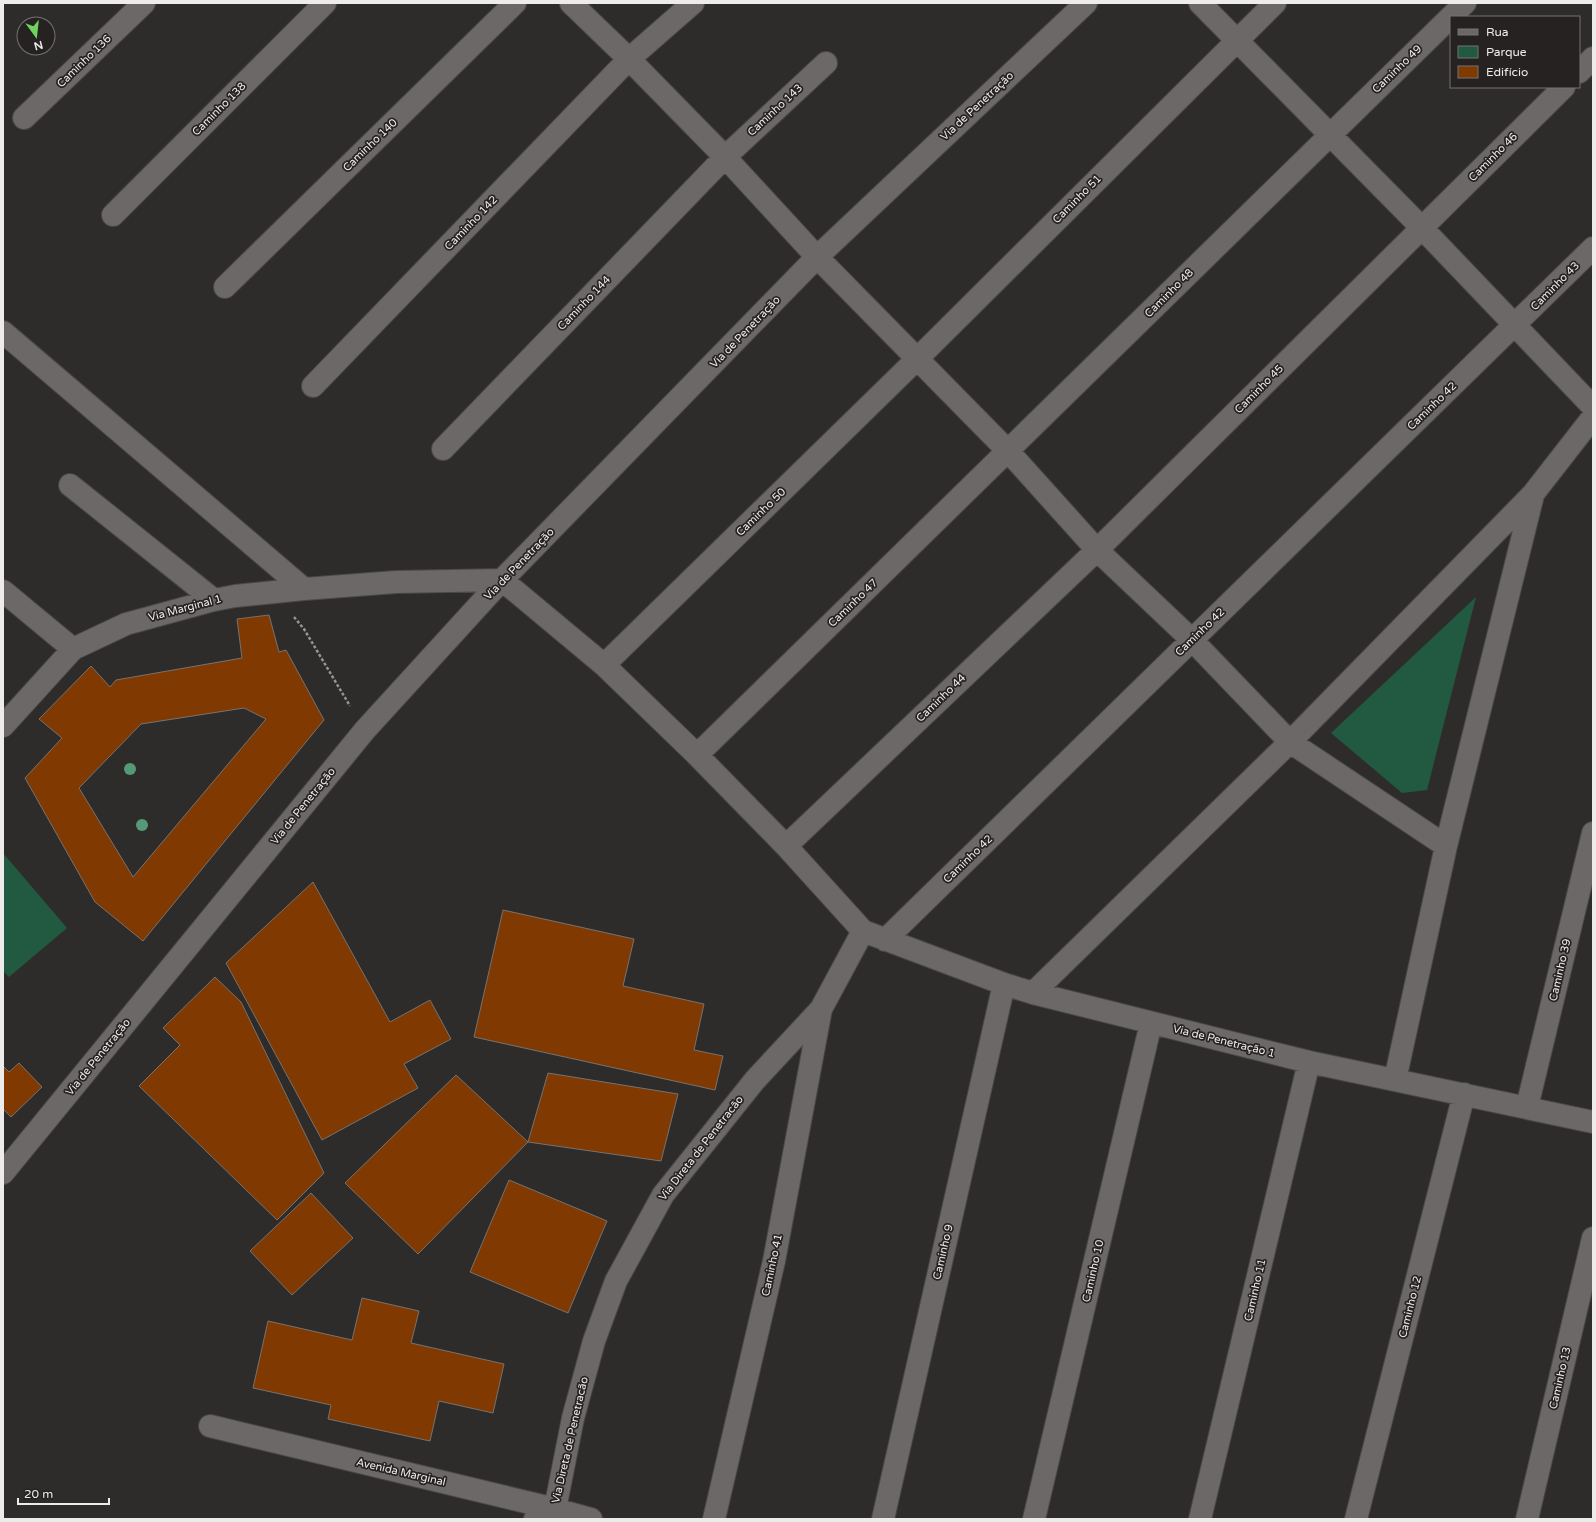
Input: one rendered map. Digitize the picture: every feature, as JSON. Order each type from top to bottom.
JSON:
[{"type":"street","name":"Caminho 136","points":[[24,118],[144,3]]},
{"type":"street","name":"Caminho 138","points":[[113,215],[325,3]]},
{"type":"street","name":"Caminho 140","points":[[225,286],[515,3]]},
{"type":"street","points":[[571,3],[629,59],[725,157],[818,257],[1008,451],[1096,550],[1192,640],[1290,742],[1446,846]]},
{"type":"street","name":"Caminho 142","points":[[313,386],[629,59],[693,3]]},
{"type":"street","name":"Via de Penetração","points":[[3,1173],[365,730],[502,580],[818,257],[1086,3]]},
{"type":"street","points":[[1200,3],[1516,324],[1593,407]]},
{"type":"street","name":"Caminho 51","points":[[918,358],[1275,3]]},
{"type":"street","name":"Caminho 49","points":[[1452,16],[1465,3]]},
{"type":"street","name":"Caminho 49","points":[[1329,135],[1450,18]]},
{"type":"street","points":[[1580,71],[1593,58]]},
{"type":"street","name":"Caminho 143","points":[[725,157],[826,63]]},
{"type":"street","name":"Caminho 46","points":[[1422,228],[1563,88]]},
{"type":"street","name":"Caminho 48","points":[[1008,451],[1329,135]]},
{"type":"street","name":"Caminho 144","points":[[443,448],[725,157]]},
{"type":"street","name":"Caminho 45","points":[[1096,550],[1422,228]]},
{"type":"street","name":"Caminho 43","points":[[1516,324],[1593,248]]},
{"type":"street","name":"Caminho 42","points":[[885,940],[1516,324]]},
{"type":"street","points":[[3,332],[304,589]]},
{"type":"street","name":"Caminho 50","points":[[604,665],[918,358]]},
{"type":"street","points":[[1034,993],[1290,742],[1533,494],[1593,417]]},
{"type":"street","name":"Caminho 47","points":[[697,756],[1008,451]]},
{"type":"street","points":[[70,485],[225,598]]},
{"type":"street","points":[[1395,1080],[1446,846],[1533,494]]},
{"type":"street","name":"Caminho 44","points":[[786,846],[1096,550]]},
{"type":"street","points":[[502,580],[604,665],[786,846],[863,931]]},
{"type":"street","name":"Via Marginal 1","points":[[3,726],[73,649],[126,624],[225,598],[304,589],[396,582],[502,580]]},
{"type":"street","points":[[3,591],[73,649]]},
{"type":"street","name":"Caminho 39","points":[[1527,1108],[1593,833]]},
{"type":"street","name":"Via de Penetração 1","points":[[863,931],[1004,984],[1034,993],[1309,1062],[1593,1122]]},
{"type":"street","name":"Via Direta de Penetracão","points":[[536,1519],[572,1515],[574,1418],[594,1341],[620,1274],[663,1196],[755,1080],[821,1009],[863,931]]},
{"type":"street","name":"Caminho 9","points":[[883,1519],[1004,984]]},
{"type":"street","name":"Caminho 41","points":[[714,1519],[774,1261],[821,1009]]},
{"type":"street","name":"Caminho 10","points":[[1034,1519],[1151,1023]]},
{"type":"street","name":"Caminho 11","points":[[1200,1519],[1309,1062]]},
{"type":"street","name":"Caminho 12","points":[[1356,1519],[1464,1094]]},
{"type":"street","name":"Caminho 13","points":[[1527,1519],[1593,1238]]},
{"type":"street","name":"Avenida Marginal","points":[[210,1426],[572,1515]]},
{"type":"path","points":[[288,614],[294,617],[304,629],[365,730]]},
{"type":"green space","points":[[1476,597],[1427,790],[1402,793],[1331,733]]},
{"type":"green space","points":[[3,853],[67,928],[9,977],[3,971]]},
{"type":"building","points":[[269,615],[279,652],[286,650],[324,720],[143,941],[95,902],[25,778],[62,738],[39,719],[91,666],[110,687],[116,680],[242,658],[237,619]],"holes":[[[244,708],[266,719],[133,877],[79,788],[141,724]]]},
{"type":"building","points":[[313,882],[390,1022],[430,1000],[451,1039],[404,1064],[418,1088],[322,1140],[226,963]]},
{"type":"building","points":[[503,910],[634,939],[623,986],[704,1004],[694,1050],[723,1056],[715,1090],[474,1037]]},
{"type":"building","points":[[215,977],[241,1002],[324,1173],[277,1220],[139,1086],[180,1045],[163,1028]]},
{"type":"building","points":[[19,1063],[42,1087],[11,1117],[3,1109],[3,1066],[9,1072]]},
{"type":"building","points":[[548,1073],[678,1094],[661,1161],[528,1142]]},
{"type":"building","points":[[456,1075],[528,1142],[418,1254],[345,1183]]},
{"type":"building","points":[[509,1180],[607,1221],[568,1313],[470,1272]]},
{"type":"building","points":[[311,1193],[353,1238],[292,1295],[250,1251]]},
{"type":"building","points":[[362,1298],[419,1311],[411,1343],[504,1364],[493,1413],[439,1401],[430,1441],[328,1419],[331,1405],[253,1388],[268,1321],[352,1340]]}]
